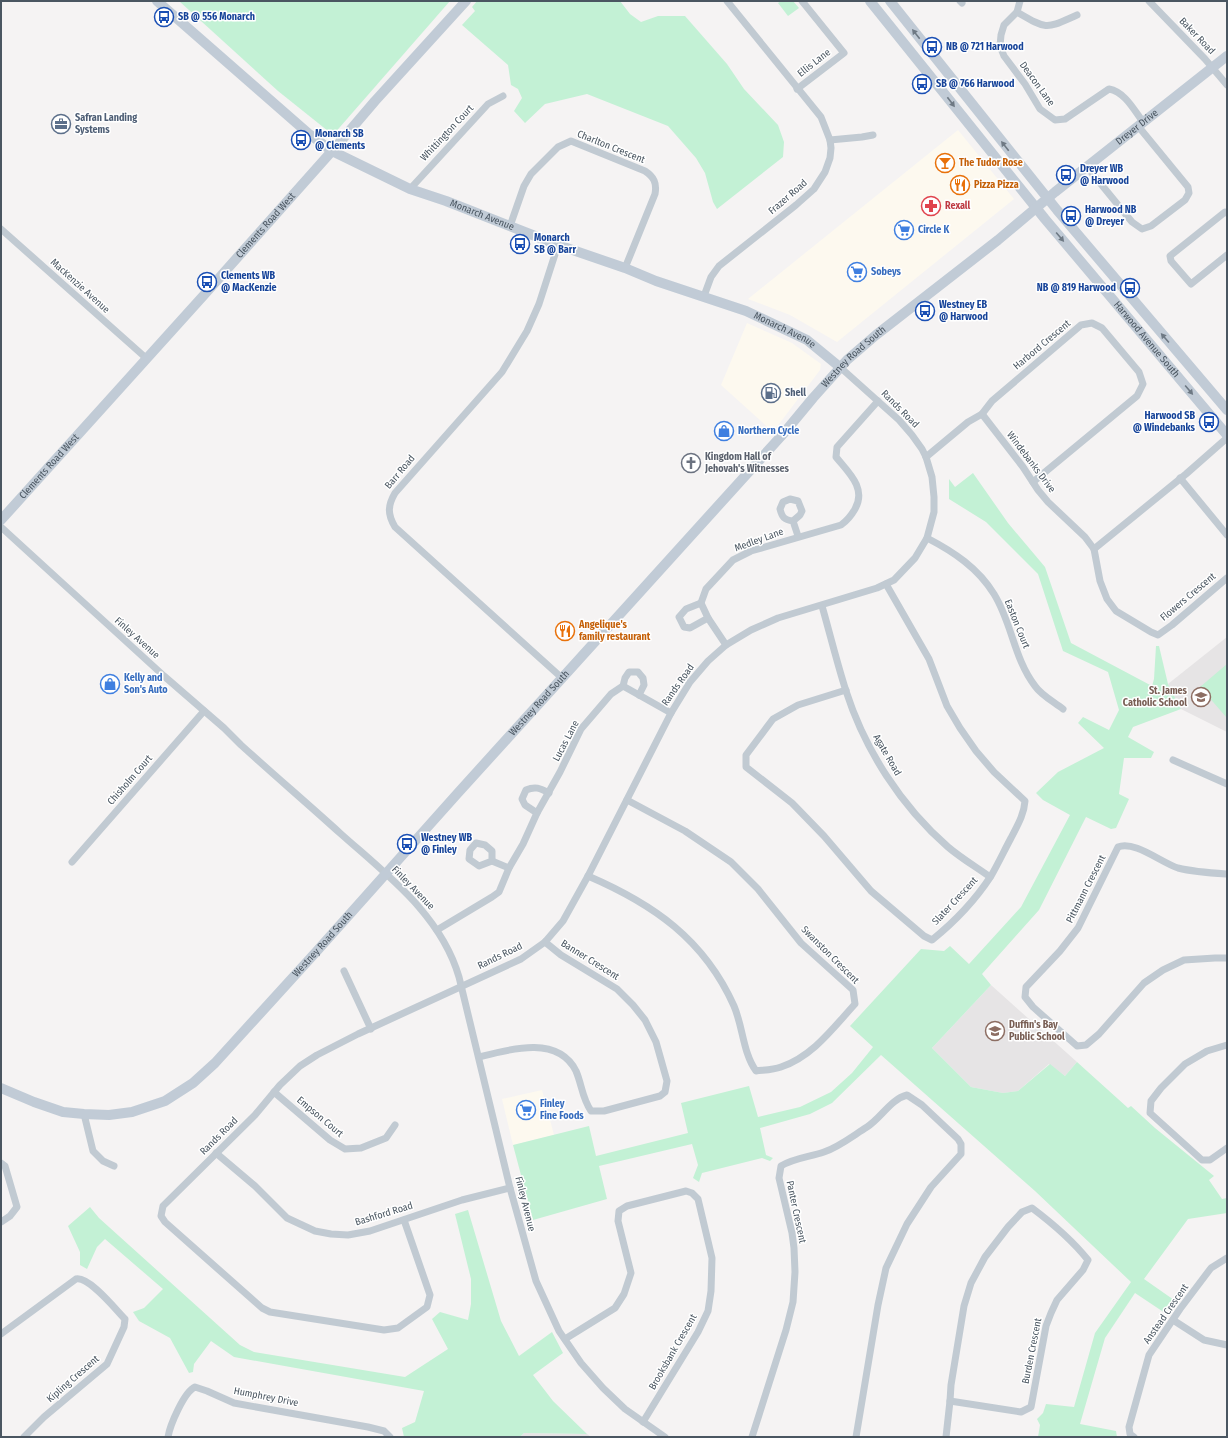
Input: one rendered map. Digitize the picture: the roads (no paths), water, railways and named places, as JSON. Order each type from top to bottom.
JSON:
[{"type":"main road","name":"Monarch Avenue","points":[[157,1],[309,134],[332,151],[410,189],[558,245],[625,268],[656,281],[746,311],[807,340],[841,368]]},
{"type":"main road","name":"Clements Road West","points":[[1,520],[466,1]]},
{"type":"main road","name":"Harwood Avenue South","points":[[870,1],[965,121],[1227,435]]},
{"type":"main road","name":"Harwood Avenue South","points":[[890,1],[1047,199],[1227,410]]},
{"type":"main road","name":"Dreyer Drive","points":[[1047,199],[1227,56]]},
{"type":"main road","name":"Westney Road South","points":[[1,1088],[63,1112],[109,1115],[132,1112],[165,1101],[193,1083],[225,1052],[327,941],[385,874],[847,360],[876,335],[998,240],[1047,199]]},
{"type":"street","name":"Frazer Road","points":[[704,296],[711,277],[719,266],[814,190],[825,172],[830,158],[831,148],[830,140],[821,117],[727,1]]},
{"type":"street","name":"Ellis Lane","points":[[797,89],[844,53],[802,1]]},
{"type":"street","name":"Deacon Lane","points":[[1020,1],[1017,12],[1004,25],[1000,46],[1004,56],[1025,84],[1040,109],[1055,120],[1066,119],[1109,89],[1114,90],[1126,99],[1141,124]]},
{"type":"street","name":"Baker Road","points":[[1149,1],[1227,85]]},
{"type":"street","points":[[1017,12],[1037,24],[1048,27],[1077,15]]},
{"type":"street","name":"Whittington Court","points":[[410,189],[488,104],[503,96]]},
{"type":"street","points":[[1087,167],[1132,222],[1142,229],[1151,226],[1185,200],[1189,193],[1188,187],[1141,124]]},
{"type":"street","points":[[830,140],[873,135]]},
{"type":"street","name":"Charlton Crescent","points":[[510,226],[524,186],[531,174],[558,147],[571,141],[645,171],[652,176],[657,186],[625,268]]},
{"type":"street","points":[[1227,213],[1225,212],[1170,256],[1171,260],[1191,284],[1227,255]]},
{"type":"street","name":"MacKenzie Avenue","points":[[1,229],[146,358]]},
{"type":"street","name":"Barr Road","points":[[558,245],[539,304],[517,349],[502,372],[395,492],[388,511],[395,527],[562,678]]},
{"type":"street","name":"Harbord Crescent","points":[[982,414],[992,401],[1081,326],[1092,323],[1102,328],[1139,372],[1143,384],[1137,396],[1033,482]]},
{"type":"street","name":"Rands Road","points":[[404,1220],[430,1295],[427,1307],[398,1328],[384,1330],[270,1312],[262,1308],[165,1222],[161,1216],[163,1206],[255,1115],[274,1092],[300,1066],[317,1055],[521,959],[545,942],[563,922],[671,712],[690,682],[708,661],[726,645],[750,630],[778,618],[822,606],[886,584],[894,580],[915,558],[927,538],[934,512],[933,481],[926,457],[912,434],[841,368]]},
{"type":"street","name":"Medley Lane","points":[[701,603],[706,589],[733,560],[752,551],[798,536],[841,525],[849,519],[859,502],[859,493],[857,483],[836,457],[837,447],[878,401]]},
{"type":"street","points":[[926,457],[968,422],[982,414]]},
{"type":"street","name":"Windebanks Drive","points":[[982,414],[1048,502],[1085,537],[1094,549]]},
{"type":"street","points":[[1094,549],[1227,438]]},
{"type":"street","points":[[1180,478],[1227,536]]},
{"type":"street","name":"Medley Lane","points":[[793,521],[798,536]]},
{"type":"street","name":"Finley Avenue","points":[[1,527],[385,874],[419,906],[437,930],[454,961],[479,1057],[510,1188],[536,1280],[559,1331],[580,1363],[625,1409],[665,1437]]},
{"type":"street","name":"Easton Court","points":[[927,538],[965,561],[981,576],[994,594],[1002,610],[1024,668],[1035,687],[1063,709]]},
{"type":"street","name":"Flowers Crescent","points":[[1094,549],[1100,582],[1107,598],[1116,611],[1158,635],[1227,578]]},
{"type":"street","name":"Slater Crescent","points":[[846,690],[798,705],[773,719],[746,755],[746,767],[792,803],[824,836],[871,891],[924,936],[932,940],[966,906],[990,877],[999,863],[1024,811],[1025,801],[994,772],[976,751],[960,728],[947,706],[929,659],[886,584]]},
{"type":"street","points":[[708,618],[690,628],[684,627],[679,617],[686,609],[701,603],[708,618],[726,645]]},
{"type":"street","name":"Agate Road","points":[[822,606],[846,690],[861,729],[879,764],[898,793],[917,816],[948,847],[990,877]]},
{"type":"street","name":"Lucas Lane","points":[[437,930],[492,898],[498,892],[581,729],[611,694],[623,686],[624,678],[630,672],[638,672],[643,678],[644,685],[639,696]]},
{"type":"street","points":[[623,686],[671,712]]},
{"type":"street","name":"Chisholm Court","points":[[72,862],[204,711]]},
{"type":"street","points":[[1173,760],[1227,784]]},
{"type":"street","points":[[537,813],[525,805],[522,799],[526,790],[533,787],[541,788],[549,793]]},
{"type":"street","name":"Swanston Crescent","points":[[588,876],[641,902],[680,930],[699,949],[721,981],[730,998],[738,1016],[750,1063],[756,1072],[780,1068],[811,1051],[855,1004],[853,990],[801,943],[758,889],[731,862],[685,831],[626,800]]},
{"type":"street","name":"Pittmann Crescent","points":[[1227,874],[1199,872],[1177,867],[1139,849],[1126,845],[1118,847],[1078,928],[1060,951],[1026,987],[1025,998],[1077,1046],[1086,1045],[1099,1034],[1144,983],[1163,970],[1184,960],[1227,958]]},
{"type":"street","points":[[492,861],[509,868]]},
{"type":"street","name":"Banner Crescent","points":[[479,1057],[534,1047],[554,1050],[562,1054],[576,1072],[585,1102],[591,1111],[604,1111],[660,1096],[665,1092],[667,1081],[664,1068],[656,1042],[645,1020],[617,989],[560,955],[545,942]]},
{"type":"street","points":[[344,972],[371,1029]]},
{"type":"street","points":[[1227,1045],[1207,1051],[1185,1064],[1161,1088],[1151,1101],[1150,1113],[1202,1160],[1210,1160],[1227,1148]]},
{"type":"street","name":"Empson Court","points":[[274,1092],[330,1140],[345,1149],[361,1148],[386,1138],[395,1125]]},
{"type":"street","name":"Panter Crescent","points":[[752,1437],[786,1330],[793,1302],[795,1272],[794,1248],[779,1178],[780,1166],[826,1151],[847,1140],[871,1124],[900,1097],[907,1095],[922,1105],[958,1139],[961,1144],[960,1154],[932,1186],[907,1224],[886,1268],[878,1305],[856,1437]]},
{"type":"street","points":[[84,1114],[93,1151],[103,1161],[114,1166]]},
{"type":"street","name":"Bashford Road","points":[[216,1153],[255,1186],[287,1218],[315,1231],[348,1235],[370,1231],[462,1200],[510,1188]]},
{"type":"street","points":[[1,1163],[5,1166],[17,1207],[10,1216],[1,1222]]},
{"type":"street","name":"Brooksbank Crescent","points":[[565,1339],[615,1308],[624,1294],[631,1273],[618,1222],[619,1211],[626,1206],[686,1191],[698,1199],[712,1258],[711,1291],[708,1311],[698,1332],[643,1422]]},
{"type":"street","name":"Burden Crescent","points":[[946,1437],[951,1385],[962,1314],[971,1283],[985,1257],[1008,1227],[1022,1212],[1032,1208],[1050,1221],[1088,1260],[1084,1270],[1057,1300],[1051,1313],[1046,1326],[1031,1407],[1021,1412],[950,1401]]},
{"type":"street","name":"Anstead Crescent","points":[[1134,1437],[1130,1434],[1129,1426],[1149,1355],[1210,1268],[1227,1258]]},
{"type":"street","name":"Kipling Crescent","points":[[1,1334],[76,1279],[80,1278],[89,1283],[125,1319],[124,1327],[107,1364],[44,1417],[24,1437]]},
{"type":"street","points":[[1173,1320],[1204,1340],[1227,1345]]},
{"type":"street","name":"Humphrey Drive","points":[[168,1437],[169,1428],[186,1395],[190,1389],[195,1387],[234,1403],[368,1426],[384,1431],[390,1437]]},
{"type":"place","name":"SB @ 556 Monarch","points":[[164,17]]},
{"type":"place","name":"NB @ 721 Harwood","points":[[932,47]]},
{"type":"place","name":"SB @ 766 Harwood","points":[[922,84]]},
{"type":"place","name":"Safran Landing Systems","points":[[61,124]]},
{"type":"place","name":"Monarch SB @ Clements","points":[[301,140]]},
{"type":"place","name":"The Tudor Rose","points":[[945,163]]},
{"type":"place","name":"Dreyer WB @ Harwood","points":[[1066,175]]},
{"type":"place","name":"Pizza Pizza","points":[[960,185]]},
{"type":"place","name":"Rexall","points":[[931,206]]},
{"type":"place","name":"Harwood NB @ Dreyer","points":[[1071,216]]},
{"type":"place","name":"Circle K","points":[[904,230]]},
{"type":"place","name":"Monarch SB @ Barr","points":[[520,244]]},
{"type":"place","name":"Sobeys","points":[[857,272]]},
{"type":"place","name":"Clements WB @ MacKenzie","points":[[207,282]]},
{"type":"place","name":"NB @ 819 Harwood","points":[[1130,288]]},
{"type":"place","name":"Westney EB @ Harwood","points":[[925,311]]},
{"type":"place","name":"Shell","points":[[771,393]]},
{"type":"place","name":"Harwood SB @ Windebanks","points":[[1209,422]]},
{"type":"place","name":"Northern Cycle","points":[[724,431]]},
{"type":"place","name":"Kingdom Hall of Jehovah's Witnesses","points":[[691,463]]},
{"type":"place","name":"Angelique's family restaurant","points":[[565,631]]},
{"type":"place","name":"Kelly and Son's Auto","points":[[110,684]]},
{"type":"place","name":"St. James Catholic School","points":[[1201,697]]},
{"type":"place","name":"Westney WB @ Finley","points":[[407,844]]},
{"type":"place","name":"Duffin's Bay Public School","points":[[995,1031]]},
{"type":"place","name":"Finley Fine Foods","points":[[526,1110]]}]
